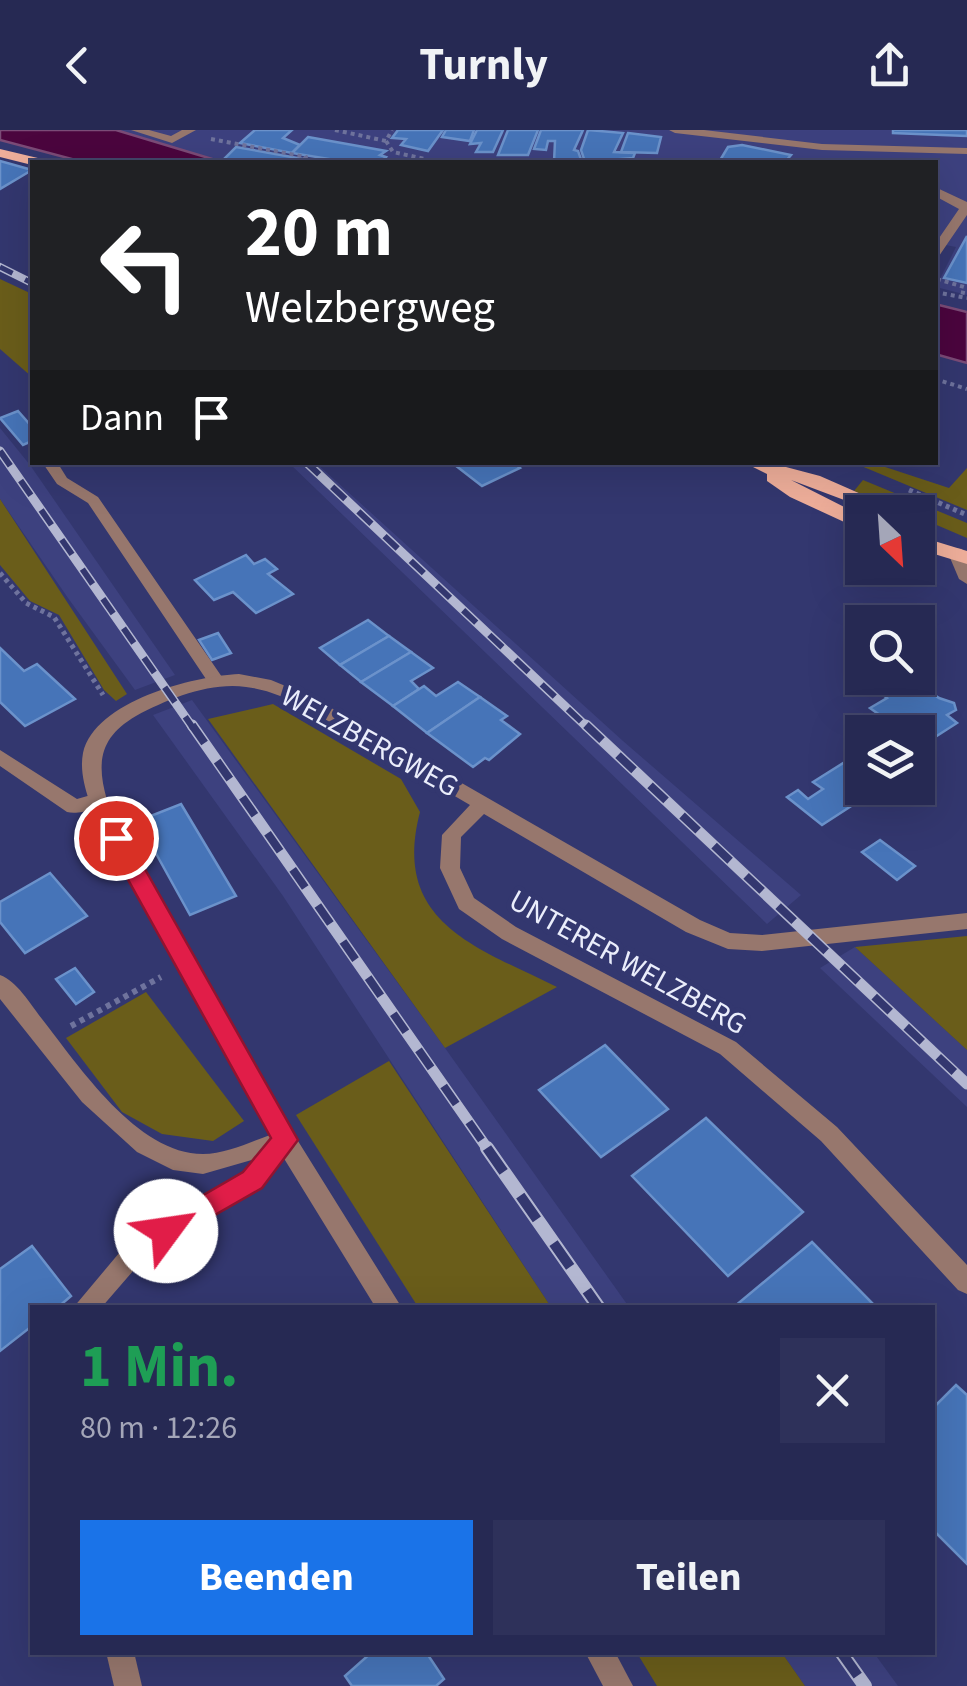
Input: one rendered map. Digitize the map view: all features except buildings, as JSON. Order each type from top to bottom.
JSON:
[{"type":"main road","points":[[0,152],[30,160]]},
{"type":"main road","points":[[763,465],[798,493],[845,515]]},
{"type":"main road","points":[[765,465],[850,495]]},
{"type":"main road","points":[[935,535],[962,555]]},
{"type":"main road","points":[[935,547],[962,555]]},
{"type":"street","points":[[137,130],[172,140],[187,132]]},
{"type":"street","points":[[676,130],[822,147],[967,151]]},
{"type":"street","points":[[822,147],[862,160]]},
{"type":"street","points":[[938,193],[966,207],[960,226],[938,250]]},
{"type":"street","points":[[51,465],[62,481],[93,500],[216,681]]},
{"type":"street","points":[[962,555],[967,579]]},
{"type":"street","name":"WELZBERGWEG","points":[[388,1305],[285,1140],[98,800],[90,768],[98,738],[145,704],[216,681],[255,682],[306,701],[693,926],[728,941],[762,942],[967,921]]},
{"type":"street","points":[[0,757],[74,807],[98,800]]},
{"type":"street","name":"UNTERER WELZBERG","points":[[482,804],[452,834],[450,868],[466,904],[509,933],[728,1048],[829,1134],[967,1282]]},
{"type":"street","points":[[0,984],[114,1123],[152,1151],[202,1164],[285,1140]]},
{"type":"street","points":[[88,1305],[138,1248],[253,1180],[285,1140]]},
{"type":"street","points":[[121,1655],[128,1686]]},
{"type":"street","points":[[601,1655],[619,1686]]},
{"type":"path","points":[[336,130],[386,142],[393,152],[424,160]]},
{"type":"path","points":[[386,142],[392,130]]},
{"type":"path","points":[[187,132],[304,160]]},
{"type":"path","points":[[938,279],[964,286],[964,298],[938,293]]},
{"type":"path","points":[[938,380],[967,389]]},
{"type":"path","points":[[0,572],[26,603],[54,617],[105,698]]},
{"type":"path","points":[[48,1038],[170,972]]},
{"type":"shaded area","points":[[0,130],[116,130],[215,160],[75,160],[0,140]]},
{"type":"shaded area","points":[[116,130],[967,130],[967,295],[938,288],[956,247],[938,244],[938,160],[215,160]]},
{"type":"shaded area","points":[[0,279],[30,293],[30,375],[0,349]]},
{"type":"shaded area","points":[[938,305],[967,312],[967,363],[938,355]]},
{"type":"shaded area","points":[[0,428],[30,465],[175,675],[135,690],[68,598],[0,499]]},
{"type":"shaded area","points":[[291,465],[318,465],[623,741],[801,895],[767,924]]},
{"type":"shaded area","points":[[859,465],[879,465],[949,488],[967,468],[967,510]]},
{"type":"shaded area","points":[[863,480],[899,495],[864,495],[854,491]]},
{"type":"shaded area","points":[[0,499],[127,694],[116,701],[104,690],[59,615],[30,601],[0,565]]},
{"type":"shaded area","points":[[935,510],[967,523],[967,538],[935,524]]},
{"type":"shaded area","points":[[192,700],[628,1305],[550,1305],[283,896],[153,715]]},
{"type":"shaded area","points":[[273,704],[401,779],[420,812],[414,849],[418,880],[429,905],[447,926],[470,943],[557,987],[445,1048],[208,719]]},
{"type":"shaded area","points":[[967,936],[967,1050],[855,947]]},
{"type":"shaded area","points":[[855,947],[967,1050],[967,1107],[820,968]]},
{"type":"shaded area","points":[[146,992],[244,1121],[213,1141],[162,1134],[122,1112],[66,1038]]},
{"type":"shaded area","points":[[389,1061],[550,1305],[417,1305],[296,1115]]},
{"type":"shaded area","points":[[638,1655],[783,1655],[805,1686],[657,1686]]},
{"type":"shaded area","points":[[783,1655],[875,1655],[898,1686],[805,1686]]},
{"type":"railway","points":[[0,267],[30,282]]},
{"type":"railway","points":[[0,451],[193,728]]},
{"type":"railway","points":[[309,465],[588,728]]},
{"type":"railway","points":[[192,725],[489,1151]]},
{"type":"railway","points":[[586,725],[967,1084]]},
{"type":"railway","points":[[487,1148],[597,1305]]},
{"type":"railway","points":[[843,1655],[865,1686]]},
{"type":"route","points":[[116,838],[285,1140],[253,1180],[166,1231]]}]
